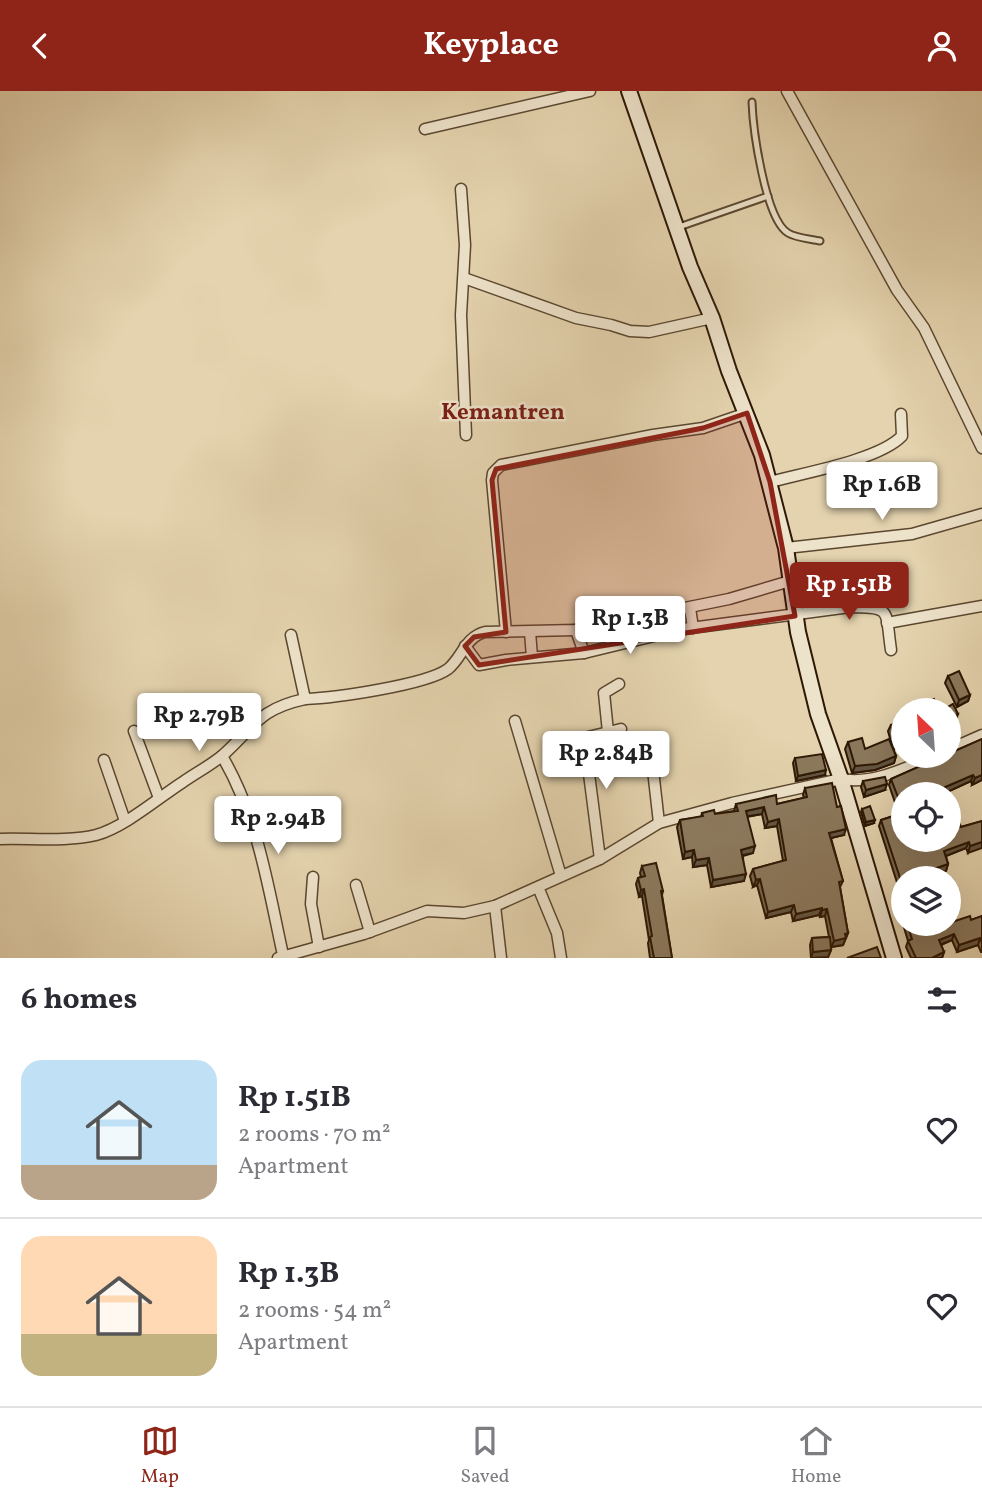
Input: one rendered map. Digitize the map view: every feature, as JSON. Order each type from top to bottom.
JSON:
[{"type":"street","points":[[425,129],[590,91]]},
{"type":"street","points":[[628,91],[770,482],[786,548],[795,616],[818,714],[841,779],[894,958]]},
{"type":"street","points":[[786,91],[897,290],[924,328],[982,448]]},
{"type":"street","points":[[461,189],[466,245],[461,315],[466,435]]},
{"type":"street","points":[[464,278],[576,318],[630,331],[649,332],[712,319]]},
{"type":"street","points":[[506,632],[492,480],[496,469],[501,465],[619,441],[703,428],[747,413]]},
{"type":"street","points":[[770,482],[857,459],[896,442],[902,436],[901,414]]},
{"type":"street","points":[[786,548],[912,534],[982,514]]},
{"type":"street","points":[[467,649],[479,665],[532,655],[582,650],[691,618],[729,599],[792,589]]},
{"type":"street","points":[[887,623],[982,606]]},
{"type":"street","points":[[0,839],[97,835],[125,821],[223,758],[245,730],[271,709],[305,699],[333,697],[435,675],[452,666],[479,633],[577,633],[691,618],[795,616],[850,607],[877,607],[882,609],[887,623],[891,650]]},
{"type":"street","points":[[577,633],[582,650]]},
{"type":"street","points":[[291,635],[305,699]]},
{"type":"street","points":[[531,635],[532,655]]},
{"type":"street","points":[[608,732],[604,693],[619,684]]},
{"type":"street","points":[[515,721],[561,876]]},
{"type":"street","points":[[600,859],[585,743],[589,737],[621,729]]},
{"type":"street","points":[[134,731],[159,798]]},
{"type":"street","points":[[961,744],[982,735]]},
{"type":"street","points":[[656,746],[653,770],[659,823]]},
{"type":"street","points":[[223,758],[245,803],[261,851],[281,957],[370,932],[427,911],[464,913],[495,906],[600,859],[659,823],[732,803],[841,779],[856,782],[871,779],[905,768]]},
{"type":"street","points":[[104,760],[125,821]]},
{"type":"street","points":[[313,877],[311,904],[319,947]]},
{"type":"street","points":[[356,885],[370,932]]},
{"type":"street","points":[[538,887],[558,933],[561,958]]},
{"type":"street","points":[[495,906],[501,958]]},
{"type":"lane","points":[[752,102],[753,131],[768,196],[780,226],[789,234],[820,241]]},
{"type":"lane","points":[[676,228],[768,196]]},
{"type":"highlighted area","points":[[747,413],[770,482],[795,616],[479,665],[465,646],[474,637],[506,632],[492,480],[496,469],[703,428]]},
{"type":"building","points":[[959,671],[970,695],[958,698],[948,676]]},
{"type":"building","points":[[862,738],[865,749],[889,739],[891,758],[877,764],[855,766],[848,742]]},
{"type":"building","points":[[982,739],[982,775],[975,778],[973,775],[957,782],[892,782],[891,779],[916,768],[961,768],[961,748]]},
{"type":"building","points":[[822,754],[826,770],[798,776],[795,758]]},
{"type":"building","points":[[885,777],[887,784],[866,790],[863,781]]},
{"type":"building","points":[[832,783],[837,807],[841,806],[846,829],[829,833],[843,881],[839,882],[848,933],[845,934],[846,938],[834,941],[827,909],[796,914],[794,905],[768,912],[760,879],[756,880],[753,869],[786,860],[779,819],[768,822],[764,807],[746,811],[755,846],[741,850],[746,874],[713,880],[709,858],[696,860],[694,850],[685,852],[680,820],[703,816],[702,813],[714,810],[715,814],[738,811],[736,804],[776,795],[777,804],[807,797],[805,788]]},
{"type":"building","points":[[870,806],[875,820],[866,822],[862,809]]},
{"type":"building","points":[[891,817],[891,850],[881,820]]},
{"type":"building","points":[[982,821],[982,842],[970,846],[969,842],[961,845],[961,827]]},
{"type":"building","points":[[892,852],[944,852],[948,864],[942,866],[896,866]]},
{"type":"building","points":[[656,863],[663,891],[672,958],[654,958],[644,889],[641,890],[638,878],[645,876],[642,866]]},
{"type":"building","points":[[970,916],[971,920],[982,916],[982,943],[980,938],[959,945],[955,936],[961,936],[961,919]]},
{"type":"building","points":[[911,936],[949,936],[939,940],[944,952],[932,958],[916,958],[908,941],[912,939]]},
{"type":"building","points":[[830,937],[831,950],[813,952],[812,938]]},
{"type":"building","points":[[877,947],[881,958],[847,958]]},
{"type":"district","name":"Kemantren","points":[[503,413]]}]
